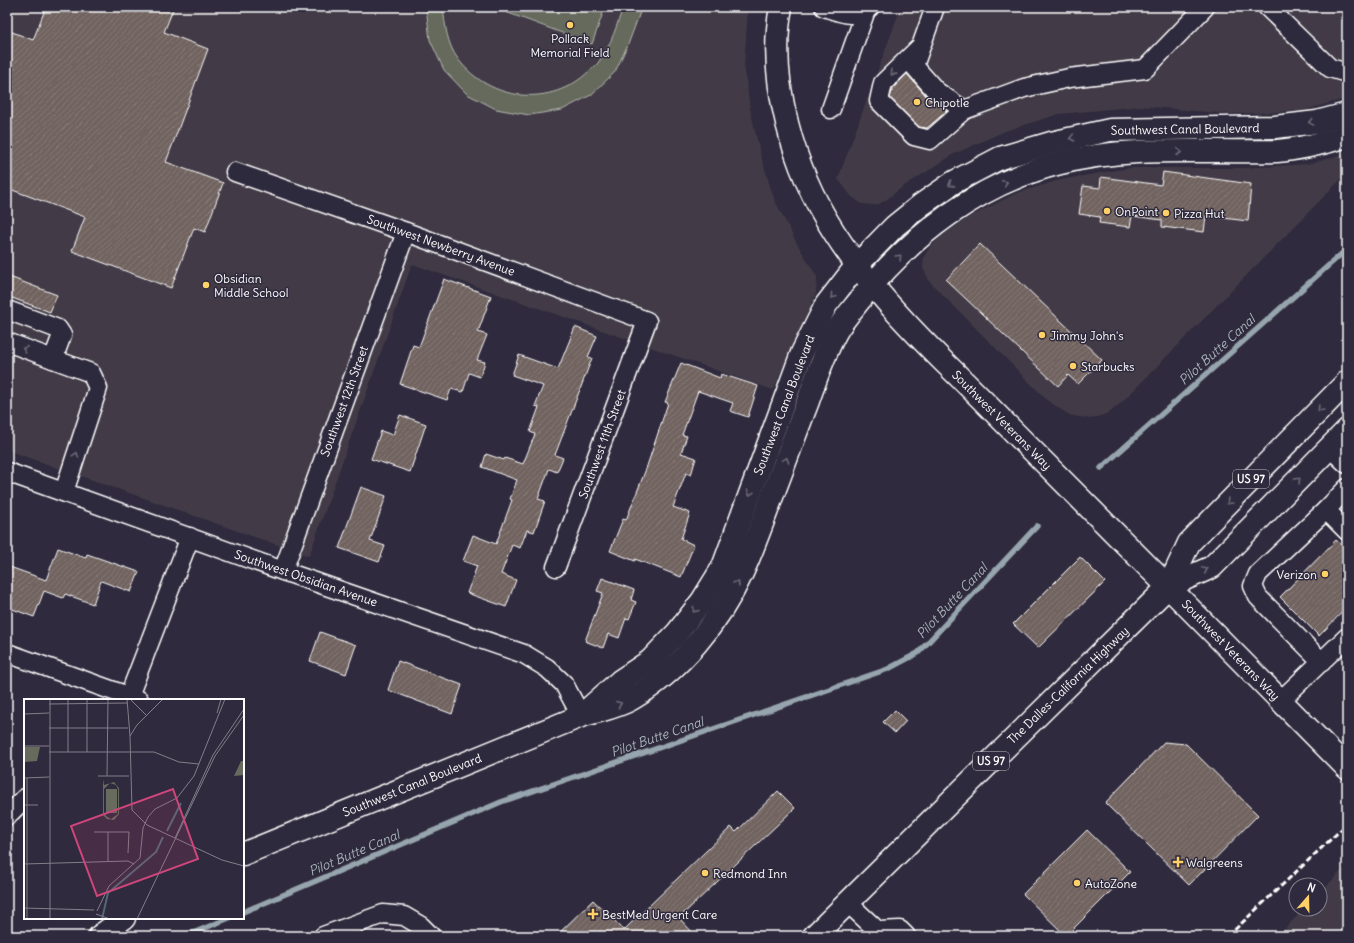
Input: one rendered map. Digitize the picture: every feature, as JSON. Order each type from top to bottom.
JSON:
[{"type":"main road","name":"Southwest Veterans Way","points":[[781,7],[777,28],[777,74],[786,123],[804,174],[817,203],[834,233],[857,265],[898,316],[1169,586],[1347,768]]},
{"type":"main road","name":"Southwest Canal Boulevard","points":[[582,716],[620,681],[650,661],[677,632],[702,601],[722,567],[802,353],[826,305],[857,265],[895,226],[921,205],[954,182],[1000,158],[1043,145],[1110,130],[1275,128],[1317,122],[1347,114]]},
{"type":"main road","name":"Southwest Canal Boulevard","points":[[244,854],[582,716],[616,706],[632,699],[664,676],[693,648],[720,612],[742,574],[758,536],[822,363],[836,331],[872,285],[911,244],[939,220],[969,200],[1019,176],[1060,163],[1098,156],[1140,152],[1242,152],[1295,149],[1317,145],[1347,136]]},
{"type":"main road","name":"The Dalles-California Highway","points":[[1169,586],[1189,542],[1347,382]]},
{"type":"main road","name":"The Dalles-California Highway","points":[[814,936],[1169,586],[1212,567],[1347,430]]},
{"type":"main road","points":[[100,936],[123,919]]},
{"type":"street","points":[[824,7],[850,15],[867,10]]},
{"type":"street","points":[[935,7],[914,66],[936,91],[964,110]]},
{"type":"street","points":[[921,47],[883,83],[879,101],[914,136],[930,140],[964,110],[1024,88],[1068,78],[1146,70],[1205,7]]},
{"type":"street","points":[[1266,7],[1330,68],[1347,73]]},
{"type":"street","points":[[831,109],[867,10]]},
{"type":"street","name":"Southwest Newberry Avenue","points":[[235,172],[406,232],[647,321]]},
{"type":"street","name":"Southwest 12th Street","points":[[282,570],[406,232]]},
{"type":"street","points":[[7,310],[58,328],[62,335],[53,359]]},
{"type":"street","name":"Southwest 11th Street","points":[[556,567],[647,321]]},
{"type":"street","points":[[7,342],[91,373],[98,388],[64,492]]},
{"type":"street","points":[[1330,448],[1347,464]]},
{"type":"street","name":"Southwest Obsidian Avenue","points":[[7,472],[190,538],[524,654],[547,668],[564,684],[582,716]]},
{"type":"street","points":[[1322,662],[1258,597],[1253,586],[1258,574],[1326,510],[1347,488]]},
{"type":"street","points":[[1326,510],[1347,531]]},
{"type":"street","points":[[7,653],[132,699],[190,538]]},
{"type":"street","points":[[1281,700],[1347,637]]},
{"type":"street","points":[[7,816],[24,799]]},
{"type":"street","points":[[848,903],[878,931],[900,930],[906,936]]},
{"type":"street","points":[[323,936],[383,914],[404,916],[421,926],[431,936]]},
{"type":"shaded area","name":"Obsidian Middle School","points":[[7,7],[748,7],[744,65],[750,109],[760,153],[774,199],[795,240],[817,277],[816,293],[773,390],[412,264],[309,556],[7,450]]},
{"type":"shaded area","points":[[901,7],[1347,7],[1347,98],[1302,111],[1229,114],[1141,106],[1059,114],[1005,131],[954,154],[877,205],[862,204],[852,197],[838,179]]},
{"type":"shaded area","points":[[1347,154],[1347,173],[1122,402],[1109,413],[1091,419],[1069,415],[1047,400],[930,282],[923,268],[924,257],[930,247],[943,235],[969,217],[1017,193],[1060,180],[1129,168],[1244,168],[1308,164]]},
{"type":"shaded area","points":[[1347,865],[1347,936],[1278,936],[1296,917],[1328,917],[1328,885]]},
{"type":"green space","points":[[426,7],[443,7],[451,47],[458,59],[471,73],[487,84],[504,91],[522,95],[540,95],[557,91],[574,83],[595,66],[607,48],[623,7],[642,7],[629,42],[615,72],[591,95],[562,110],[529,115],[496,109],[467,94],[444,70],[430,40]]},
{"type":"green space","name":"Pollack Memorial Field","points":[[492,7],[605,7],[592,44]]},
{"type":"building","points":[[46,7],[174,7],[164,32],[208,49],[166,162],[223,183],[205,232],[194,228],[171,288],[72,251],[85,217],[7,188],[7,30],[33,40]]},
{"type":"building","name":"Chipotle","points":[[907,74],[928,98],[947,111],[927,128],[919,127],[890,98],[893,88]]},
{"type":"building","points":[[1163,172],[1251,184],[1248,221],[1206,216],[1204,232],[1162,227],[1162,220],[1132,216],[1130,227],[1099,223],[1100,217],[1079,214],[1083,186],[1100,188],[1101,177],[1161,185]]},
{"type":"building","points":[[980,244],[1102,360],[1078,384],[1068,375],[1058,386],[946,280]]},
{"type":"building","points":[[7,276],[57,295],[50,312],[7,296]]},
{"type":"building","points":[[444,279],[491,296],[478,332],[487,335],[477,360],[485,362],[480,377],[469,373],[463,392],[451,389],[447,400],[400,384],[413,345],[419,347]]},
{"type":"building","points":[[575,327],[597,336],[588,357],[592,358],[555,455],[563,458],[557,472],[549,469],[538,499],[545,501],[534,532],[527,530],[520,548],[512,545],[501,574],[516,580],[506,607],[467,593],[477,566],[463,561],[473,535],[496,544],[512,500],[510,499],[517,480],[482,467],[486,454],[523,464],[535,434],[530,432],[539,407],[535,406],[543,386],[512,375],[519,355],[558,369]]},
{"type":"building","points":[[681,363],[720,378],[721,374],[758,386],[748,417],[730,411],[733,403],[698,391],[682,435],[687,436],[681,453],[696,458],[691,475],[686,473],[673,507],[690,513],[681,539],[694,545],[681,577],[610,551],[623,519],[626,520],[646,469],[668,403],[665,402]]},
{"type":"building","points":[[400,415],[426,424],[410,472],[371,459],[381,431],[393,435]]},
{"type":"building","points":[[361,487],[386,496],[370,541],[385,546],[379,562],[339,548]]},
{"type":"building","name":"Verizon","points":[[1336,540],[1347,550],[1347,607],[1319,636],[1280,597]]},
{"type":"building","points":[[58,548],[86,558],[87,554],[139,572],[131,592],[101,581],[93,604],[65,594],[63,598],[44,591],[34,617],[7,607],[7,566],[46,580]]},
{"type":"building","points":[[1080,557],[1105,582],[1038,648],[1013,624]]},
{"type":"building","points":[[602,578],[634,590],[631,600],[636,602],[629,619],[626,618],[619,638],[608,634],[603,648],[585,641],[603,593],[597,591]]},
{"type":"building","points":[[320,632],[356,645],[346,674],[310,661]]},
{"type":"building","points":[[398,661],[462,685],[452,714],[388,690]]},
{"type":"building","points":[[895,710],[906,721],[895,733],[883,722]]},
{"type":"building","name":"Walgreens","points":[[1164,742],[1186,744],[1258,815],[1189,885],[1105,803]]},
{"type":"building","name":"Redmond Inn","points":[[778,791],[795,808],[679,918],[696,936],[556,936],[593,900],[624,930],[731,827],[736,832]]},
{"type":"building","name":"AutoZone","points":[[1087,830],[1130,872],[1066,936],[1023,894]]},
{"type":"waterway","name":"Pilot Butte Canal","points":[[1101,468],[1347,249]]},
{"type":"waterway","name":"Pilot Butte Canal","points":[[244,912],[501,802],[888,669],[918,653],[1037,526]]},
{"type":"waterway","name":"Pilot Butte Canal","points":[[186,936],[227,919]]},
{"type":"railway","points":[[1228,936],[1347,824]]},
{"type":"place","name":"Pollack Memorial Field","points":[[570,25]]},
{"type":"place","name":"Chipotle","points":[[917,102]]},
{"type":"place","name":"OnPoint","points":[[1107,211]]},
{"type":"place","name":"Pizza Hut","points":[[1166,213]]},
{"type":"place","name":"Obsidian Middle School","points":[[206,285]]},
{"type":"place","name":"Jimmy John's","points":[[1042,335]]},
{"type":"place","name":"Starbucks","points":[[1073,366]]},
{"type":"place","name":"Verizon","points":[[1325,574]]},
{"type":"place","name":"Walgreens","points":[[1178,862]]},
{"type":"place","name":"Redmond Inn","points":[[705,873]]},
{"type":"place","name":"AutoZone","points":[[1077,883]]},
{"type":"place","name":"BestMed Urgent Care","points":[[593,914]]}]
